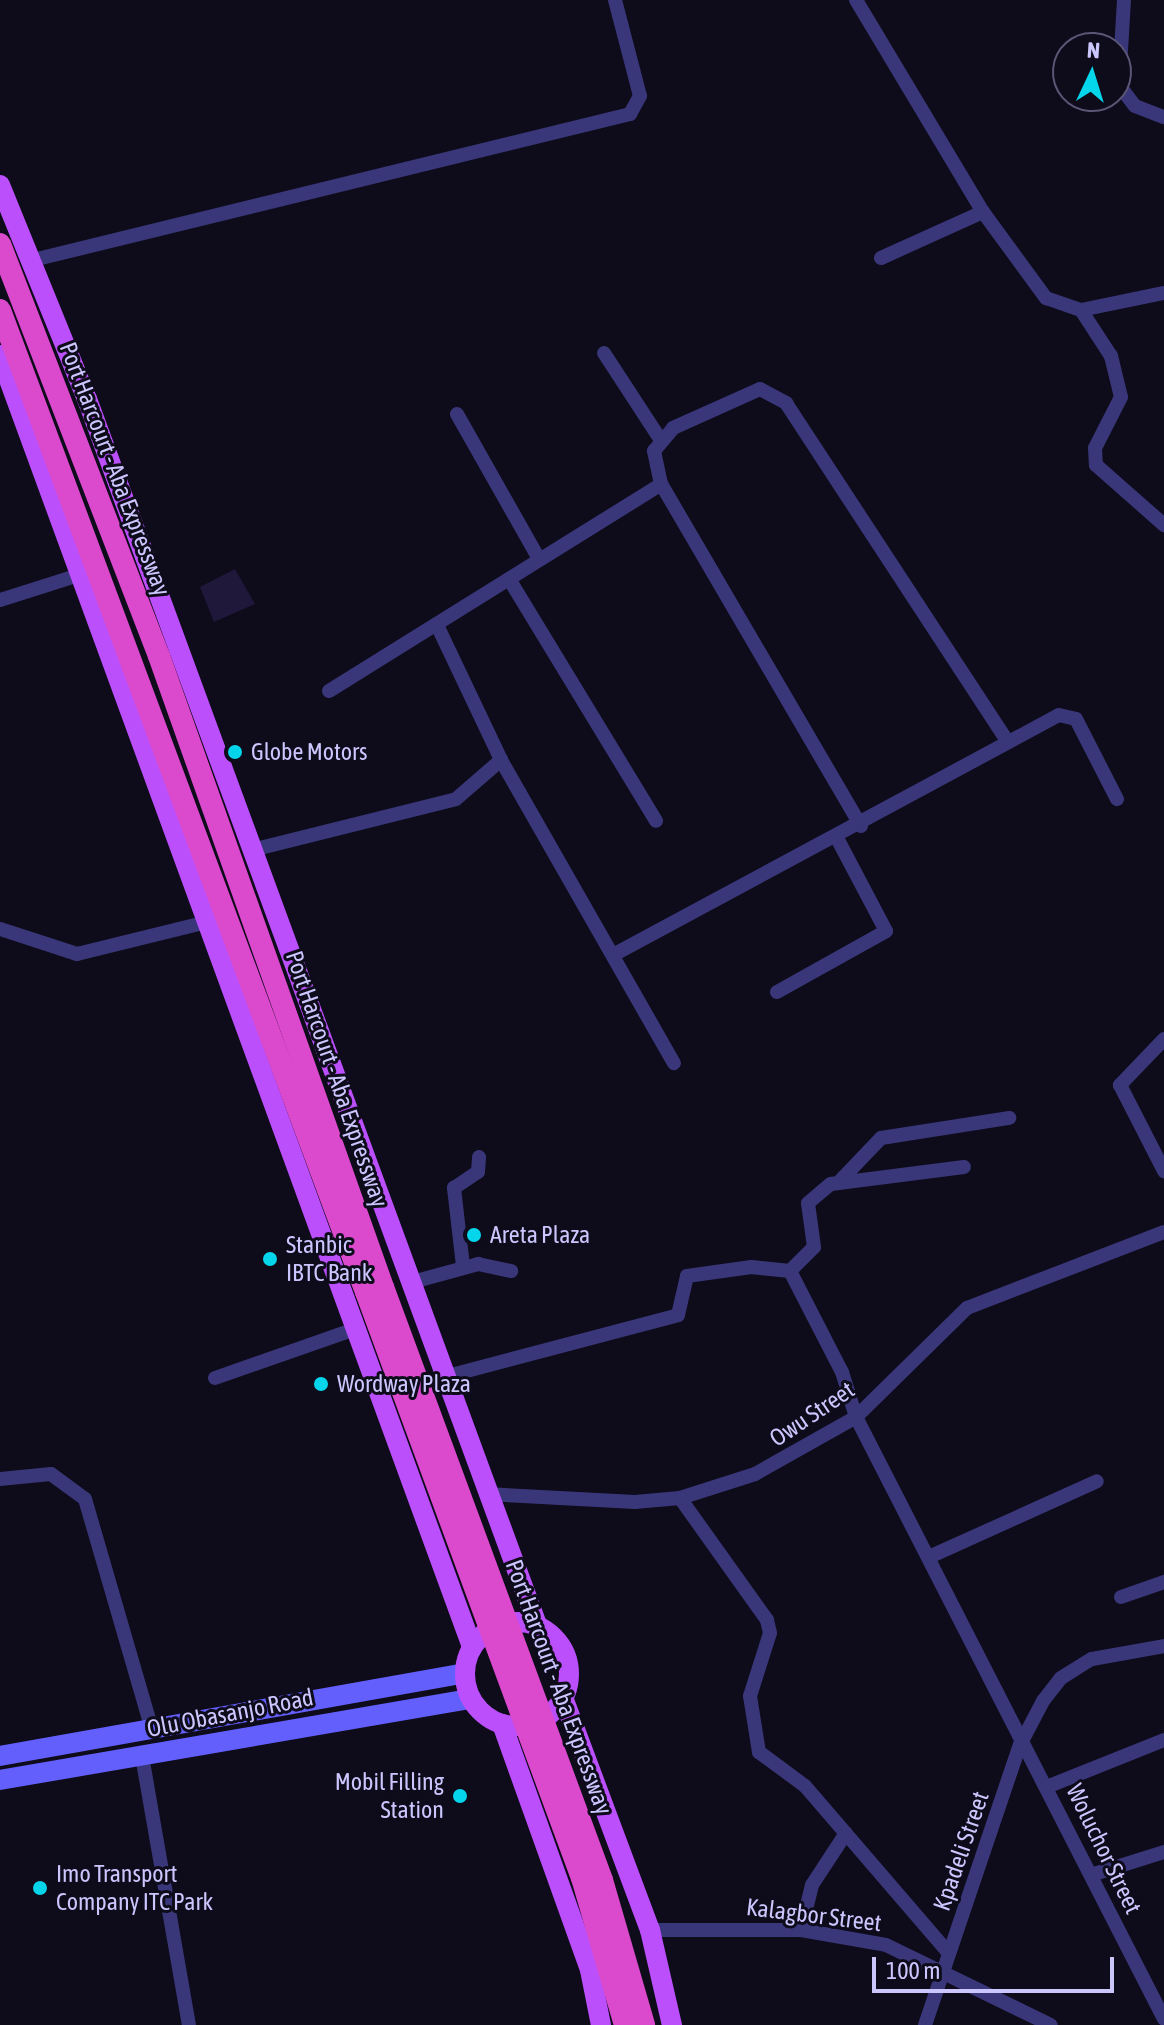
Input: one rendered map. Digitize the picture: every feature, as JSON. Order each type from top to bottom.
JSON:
[{"type":"highway","name":"Port Harcourt - Aba Expressway","points":[[0,244],[164,671],[374,1290],[582,1878],[625,2025]]},
{"type":"highway","name":"Port Harcourt - Aba Expressway","points":[[0,310],[602,1880],[644,2025]]},
{"type":"main road","points":[[0,185],[252,850],[486,1494],[537,1625],[567,1657],[564,1700],[650,1930],[672,2025]]},
{"type":"main road","points":[[0,355],[85,573],[352,1330],[472,1647]]},
{"type":"main road","points":[[537,1625],[494,1627],[472,1647],[464,1673],[470,1699],[502,1724],[590,1970],[601,2025]]},
{"type":"main road","name":"Olu Obasanjo Road","points":[[0,1756],[464,1673]]},
{"type":"main road","name":"Olu Obasanjo Road","points":[[0,1780],[470,1699]]},
{"type":"main road","points":[[502,1724],[540,1722],[564,1700]]},
{"type":"street","points":[[29,261],[630,114],[640,96],[615,0]]},
{"type":"street","points":[[856,0],[983,212],[1046,298],[1081,310],[1164,293]]},
{"type":"street","points":[[1124,0],[1119,85],[1135,106],[1164,117]]},
{"type":"street","points":[[881,258],[983,212]]},
{"type":"street","points":[[1081,310],[1111,356],[1121,397],[1095,448],[1096,465],[1164,525]]},
{"type":"street","points":[[604,353],[660,439]]},
{"type":"street","points":[[861,826],[661,484],[653,460],[660,439],[742,392],[769,391],[786,403],[1008,742]]},
{"type":"street","points":[[457,414],[539,559]]},
{"type":"street","points":[[329,691],[661,484]]},
{"type":"street","points":[[0,600],[85,573]]},
{"type":"street","points":[[509,579],[656,821]]},
{"type":"street","points":[[437,625],[501,760],[674,1063]]},
{"type":"street","points":[[613,955],[861,826],[1008,742],[1068,713],[1117,799]]},
{"type":"street","points":[[252,850],[456,799],[501,760]]},
{"type":"street","points":[[777,992],[886,931],[837,838]]},
{"type":"street","points":[[0,929],[77,954],[207,922]]},
{"type":"street","points":[[1164,1039],[1120,1085],[1164,1171]]},
{"type":"street","points":[[444,1377],[678,1315],[687,1276],[751,1267],[790,1271],[814,1247],[808,1203],[839,1182],[881,1138],[1009,1118]]},
{"type":"street","points":[[463,1266],[454,1188],[478,1172],[479,1157]]},
{"type":"street","points":[[839,1182],[964,1167]]},
{"type":"street","name":"Owu Street","points":[[486,1494],[680,1498],[790,1459],[856,1417],[967,1308],[1164,1232]]},
{"type":"street","points":[[409,1283],[463,1266],[511,1271]]},
{"type":"street","name":"Woluchor Street","points":[[790,1271],[842,1372],[856,1417],[929,1557],[1020,1745],[1049,1786],[1164,2019]]},
{"type":"street","points":[[215,1378],[352,1330]]},
{"type":"street","points":[[0,1479],[51,1474],[85,1499],[152,1730]]},
{"type":"street","points":[[929,1557],[1097,1481]]},
{"type":"street","points":[[680,1498],[767,1620],[770,1633],[750,1696],[759,1752],[805,1786],[948,1952]]},
{"type":"street","points":[[1121,1597],[1164,1582]]},
{"type":"street","name":"Kpadeli Street","points":[[925,2025],[1020,1745],[1061,1678],[1092,1659],[1164,1646]]},
{"type":"street","points":[[1049,1786],[1164,1740]]},
{"type":"street","points":[[142,1756],[189,2025]]},
{"type":"street","points":[[801,1930],[812,1885],[846,1833]]},
{"type":"street","points":[[1091,1875],[1164,1852]]},
{"type":"street","name":"Kalagbor Street","points":[[650,1930],[801,1930],[886,1945],[1051,2025]]},
{"type":"building","points":[[235,569],[255,604],[214,622],[200,587]]},
{"type":"place","name":"Globe Motors","points":[[235,752]]},
{"type":"place","name":"Areta Plaza","points":[[474,1235]]},
{"type":"place","name":"Stanbic IBTC Bank","points":[[270,1259]]},
{"type":"place","name":"Wordway Plaza","points":[[321,1384]]},
{"type":"place","name":"Mobil Filling Station","points":[[460,1796]]},
{"type":"place","name":"Imo Transport Company ITC Park","points":[[40,1888]]}]
